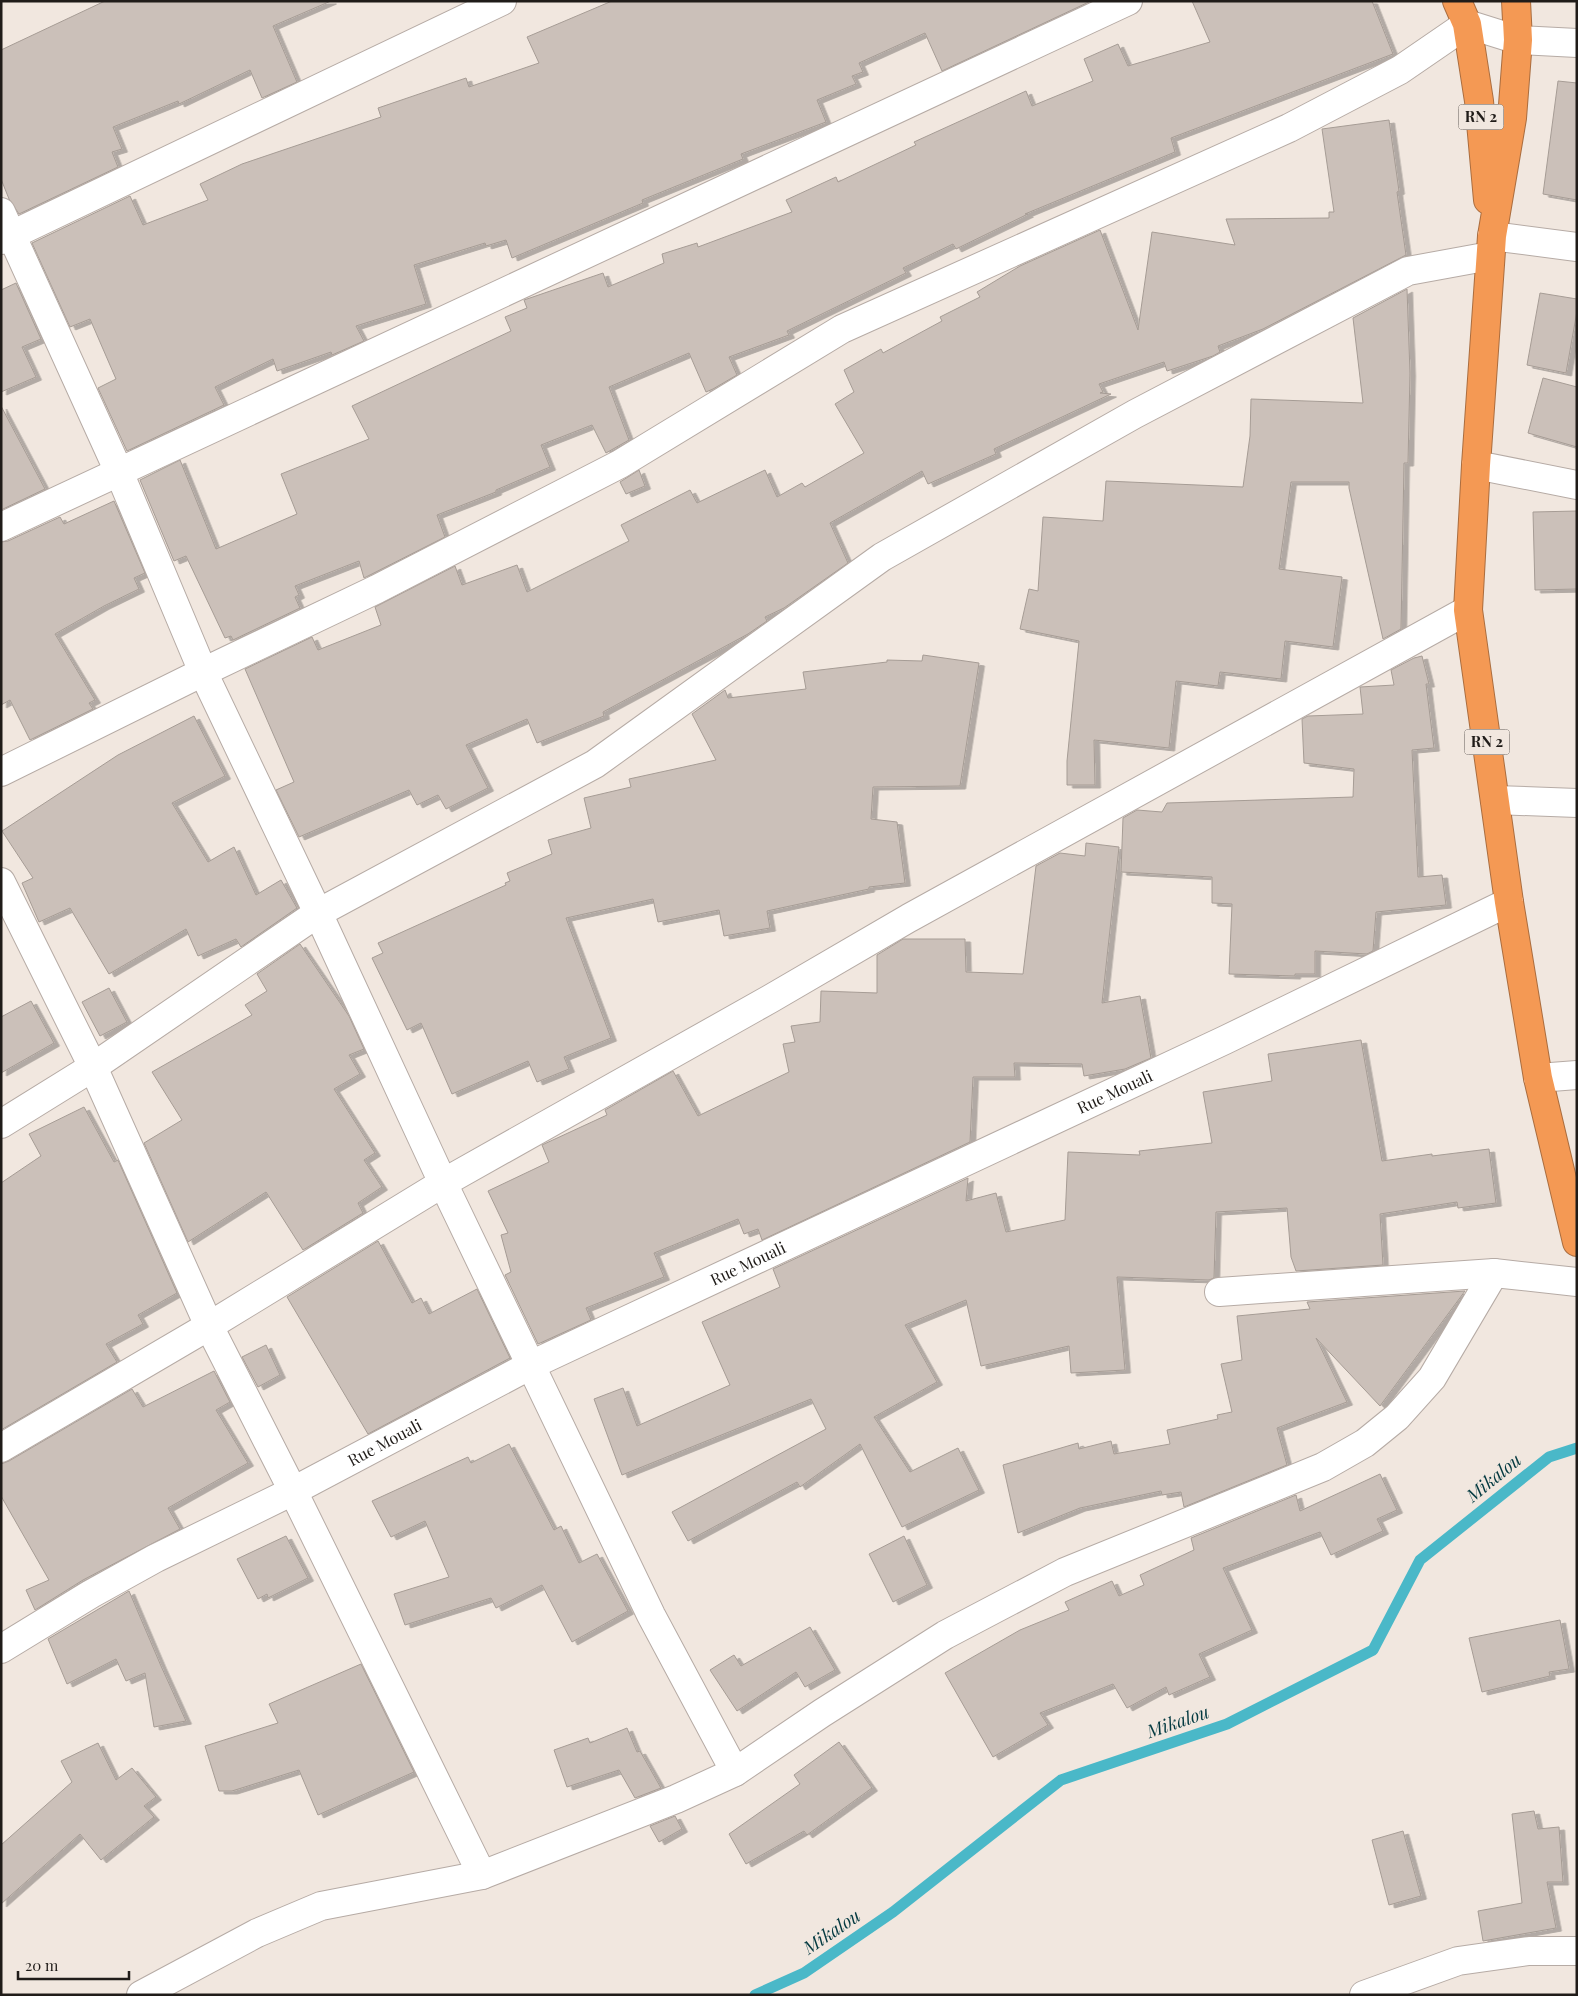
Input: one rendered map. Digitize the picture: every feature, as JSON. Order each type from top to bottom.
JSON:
[{"type":"highway","name":"RN 2","points":[[1516,1],[1518,40],[1512,118],[1491,246],[1468,610],[1509,902],[1538,1078],[1577,1242]]},
{"type":"highway","name":"RN 2","points":[[1462,13],[1479,101],[1491,246]]},
{"type":"street","points":[[502,1],[5,229],[119,472],[203,672],[318,913],[443,1183],[651,1615],[735,1772]]},
{"type":"street","points":[[1,527],[1128,1]]},
{"type":"street","points":[[1,772],[203,672],[377,589],[620,464],[842,329],[1289,128],[1400,70],[1462,13],[1518,40],[1577,43]]},
{"type":"street","points":[[1,1124],[93,1067],[318,913],[595,764],[882,556],[1127,419],[1408,271],[1491,246],[1577,247]]},
{"type":"street","points":[[1476,465],[1577,485]]},
{"type":"street","points":[[1,1448],[209,1326],[443,1183],[770,999],[909,918],[1468,610]]},
{"type":"street","points":[[1495,800],[1577,803]]},
{"type":"street","points":[[1,882],[93,1067],[209,1326],[293,1491],[482,1875]]},
{"type":"street","name":"Rue Mouali","points":[[1,1650],[91,1594],[156,1558],[293,1491],[531,1365],[1224,1040],[1509,902]]},
{"type":"street","points":[[1538,1078],[1577,1075]]},
{"type":"street","points":[[141,1995],[258,1933],[321,1906],[482,1875],[626,1820],[735,1772],[822,1712],[945,1635],[1017,1596],[1065,1572],[1323,1467],[1365,1443],[1397,1417],[1432,1378],[1494,1273]]},
{"type":"street","points":[[1219,1292],[1494,1273],[1577,1282]]},
{"type":"street","points":[[1364,1995],[1458,1961],[1529,1951],[1577,1951]]},
{"type":"building","points":[[105,1],[331,1],[273,26],[297,82],[262,98],[250,70],[179,104],[178,101],[113,127],[122,149],[112,152],[118,167],[19,214],[9,199],[1,179],[1,50]]},
{"type":"building","points":[[612,1],[1091,1],[942,71],[925,33],[859,63],[863,72],[852,76],[856,84],[817,100],[826,122],[741,154],[743,159],[642,200],[643,203],[512,258],[506,240],[486,246],[485,243],[414,265],[426,304],[356,326],[364,341],[332,355],[331,352],[277,371],[273,359],[215,387],[224,405],[127,451],[98,388],[116,379],[90,319],[70,327],[32,243],[130,196],[143,225],[208,200],[200,184],[242,164],[381,117],[378,108],[466,78],[469,87],[539,63],[527,37]]},
{"type":"building","points":[[1192,1],[1372,1],[1393,54],[1171,138],[1175,152],[1025,214],[1028,214],[956,249],[953,244],[903,268],[906,273],[787,331],[789,335],[729,357],[737,375],[706,392],[689,353],[609,387],[629,440],[606,453],[592,425],[541,445],[550,467],[496,490],[496,492],[437,515],[445,537],[364,578],[359,561],[295,586],[299,595],[295,597],[300,608],[233,640],[231,636],[225,638],[186,556],[174,561],[140,480],[180,460],[216,549],[297,514],[281,474],[369,439],[352,406],[511,331],[505,317],[527,308],[524,300],[603,273],[608,287],[664,263],[662,254],[697,243],[698,247],[792,212],[786,200],[836,177],[838,182],[916,145],[914,142],[1026,91],[1032,106],[1093,81],[1084,59],[1118,44],[1128,66],[1210,42]]},
{"type":"building","points":[[1558,81],[1577,83],[1577,200],[1543,194]]},
{"type":"building","points":[[1389,120],[1406,255],[1263,329],[1218,346],[1220,352],[1213,356],[1167,371],[1164,362],[1099,384],[1103,392],[1100,393],[1111,394],[994,449],[996,454],[928,484],[922,471],[830,523],[848,563],[784,608],[765,617],[767,621],[748,634],[603,712],[604,716],[537,743],[527,719],[466,745],[488,788],[446,809],[438,795],[417,805],[409,790],[299,837],[276,790],[294,782],[245,669],[312,637],[318,650],[381,625],[375,607],[455,566],[462,585],[517,565],[527,592],[629,541],[621,525],[690,490],[697,503],[765,470],[777,497],[802,483],[805,487],[864,453],[835,404],[854,392],[844,370],[881,349],[883,353],[942,321],[940,317],[980,297],[977,292],[1020,266],[1100,230],[1138,330],[1152,232],[1235,245],[1226,219],[1329,218],[1329,212],[1334,212],[1322,129]]},
{"type":"building","points":[[16,283],[41,339],[22,347],[36,377],[1,392],[1,290]]},
{"type":"building","points":[[1407,289],[1410,373],[1408,463],[1404,463],[1401,629],[1383,639],[1349,482],[1291,482],[1279,569],[1342,577],[1333,647],[1285,641],[1281,679],[1220,672],[1218,686],[1176,681],[1169,748],[1094,740],[1095,785],[1067,785],[1067,761],[1079,641],[1020,629],[1029,589],[1038,591],[1043,517],[1103,521],[1106,481],[1243,487],[1250,436],[1251,399],[1363,403],[1353,318]]},
{"type":"building","points":[[1540,293],[1577,299],[1577,311],[1566,373],[1527,365]]},
{"type":"building","points":[[1543,378],[1577,387],[1577,447],[1528,433]]},
{"type":"building","points":[[1,406],[45,489],[1,510]]},
{"type":"building","points":[[639,470],[645,486],[626,494],[620,482]]},
{"type":"building","points":[[114,501],[145,573],[134,578],[139,589],[104,606],[55,634],[95,700],[89,703],[93,709],[30,740],[10,700],[1,705],[1,542],[8,541],[60,517],[64,524]]},
{"type":"building","points":[[1577,511],[1577,589],[1535,590],[1533,512]]},
{"type":"building","points":[[923,655],[979,663],[960,786],[873,787],[871,819],[897,822],[905,883],[869,887],[869,889],[767,911],[770,928],[724,936],[719,910],[658,922],[653,899],[566,918],[611,1038],[564,1057],[569,1069],[537,1082],[528,1061],[452,1094],[421,1023],[407,1030],[372,958],[383,953],[378,943],[506,885],[505,883],[510,881],[507,873],[552,854],[548,840],[591,828],[584,798],[631,787],[629,779],[716,760],[692,714],[725,690],[728,698],[806,689],[803,672],[887,662],[887,660],[922,661]]},
{"type":"building","points":[[1422,656],[1429,684],[1426,684],[1434,748],[1412,750],[1418,877],[1442,875],[1446,905],[1376,912],[1373,951],[1367,954],[1315,951],[1315,974],[1295,974],[1295,976],[1229,974],[1232,904],[1212,903],[1212,877],[1121,872],[1123,818],[1137,810],[1162,812],[1167,803],[1353,797],[1354,769],[1304,763],[1302,719],[1308,716],[1363,714],[1360,687],[1394,685],[1391,670]]},
{"type":"building","points":[[194,716],[225,776],[172,803],[208,862],[234,847],[256,895],[281,880],[297,908],[241,947],[236,939],[198,956],[186,929],[109,974],[70,908],[39,922],[22,883],[33,878],[2,831],[118,755]]},
{"type":"building","points":[[1086,843],[1119,847],[1102,1003],[1140,996],[1151,1058],[1125,1069],[1084,1076],[1082,1064],[1014,1063],[1015,1077],[973,1077],[970,1142],[762,1240],[758,1229],[744,1234],[738,1219],[654,1253],[664,1277],[586,1308],[591,1320],[538,1344],[505,1275],[511,1272],[501,1235],[508,1233],[488,1191],[549,1162],[542,1145],[607,1115],[605,1110],[673,1071],[698,1116],[789,1072],[783,1044],[795,1042],[791,1026],[820,1022],[821,991],[877,993],[877,955],[903,939],[965,939],[966,972],[1023,974],[1036,866],[1060,853],[1085,856]]},
{"type":"building","points":[[300,944],[349,1016],[364,1049],[349,1055],[360,1074],[334,1089],[375,1153],[364,1160],[382,1187],[358,1203],[363,1213],[303,1250],[266,1192],[188,1242],[144,1143],[182,1120],[152,1072],[252,1015],[245,1005],[267,991],[257,974]]},
{"type":"building","points":[[109,988],[127,1022],[100,1036],[82,1002]]},
{"type":"building","points":[[31,1001],[54,1043],[1,1073],[1,1017]]},
{"type":"building","points":[[1361,1040],[1382,1161],[1489,1149],[1496,1203],[1458,1208],[1457,1202],[1380,1214],[1383,1265],[1296,1271],[1291,1257],[1287,1208],[1216,1212],[1214,1278],[1209,1280],[1117,1277],[1125,1370],[1071,1373],[1069,1346],[981,1366],[966,1300],[905,1325],[937,1382],[874,1417],[910,1472],[958,1448],[979,1490],[902,1527],[860,1444],[800,1487],[797,1482],[688,1541],[672,1512],[826,1429],[811,1399],[622,1475],[594,1399],[623,1388],[637,1426],[730,1385],[702,1322],[780,1287],[773,1269],[968,1178],[966,1201],[996,1193],[1006,1232],[1065,1220],[1068,1152],[1140,1155],[1139,1151],[1212,1143],[1203,1092],[1272,1081],[1268,1054]]},
{"type":"building","points":[[84,1107],[114,1162],[118,1160],[177,1293],[138,1315],[143,1324],[106,1344],[117,1362],[1,1430],[1,1183],[41,1156],[29,1134]]},
{"type":"building","points":[[378,1241],[412,1303],[421,1298],[429,1314],[477,1289],[510,1358],[368,1434],[287,1297]]},
{"type":"building","points":[[1465,1291],[1380,1406],[1316,1338],[1347,1402],[1277,1428],[1287,1465],[1184,1507],[1181,1492],[1162,1495],[1161,1491],[1080,1508],[1018,1533],[1003,1465],[1078,1443],[1079,1449],[1111,1441],[1114,1454],[1170,1444],[1167,1430],[1218,1419],[1217,1415],[1232,1412],[1221,1364],[1242,1360],[1237,1316],[1310,1309],[1307,1302]]},
{"type":"building","points":[[266,1345],[280,1375],[258,1387],[242,1357]]},
{"type":"building","points":[[214,1371],[230,1402],[216,1410],[248,1463],[168,1508],[180,1529],[83,1580],[35,1610],[26,1590],[49,1580],[1,1496],[1,1464],[132,1389],[143,1407]]},
{"type":"building","points":[[509,1444],[554,1530],[561,1526],[579,1563],[597,1554],[628,1611],[572,1642],[542,1585],[496,1608],[491,1598],[405,1625],[394,1594],[449,1577],[425,1521],[391,1537],[372,1501],[468,1457],[471,1463]]},
{"type":"building","points":[[1380,1474],[1397,1510],[1377,1519],[1383,1531],[1331,1555],[1320,1532],[1223,1568],[1252,1630],[1199,1654],[1210,1677],[1169,1695],[1166,1687],[1127,1708],[1113,1684],[1040,1713],[1048,1725],[993,1757],[945,1673],[1020,1630],[1069,1610],[1065,1602],[1112,1581],[1119,1596],[1144,1585],[1140,1575],[1194,1550],[1191,1538],[1296,1495],[1300,1511]]},
{"type":"building","points":[[286,1536],[308,1578],[268,1598],[267,1594],[258,1599],[237,1559]]},
{"type":"building","points":[[904,1536],[927,1585],[893,1602],[869,1554]]},
{"type":"building","points":[[129,1591],[186,1721],[154,1727],[145,1673],[126,1681],[116,1659],[67,1684],[48,1639]]},
{"type":"building","points":[[1560,1620],[1569,1669],[1549,1672],[1550,1676],[1482,1692],[1469,1638]]},
{"type":"building","points":[[810,1627],[835,1670],[805,1687],[796,1672],[737,1711],[710,1670],[734,1655],[741,1666]]},
{"type":"building","points":[[361,1664],[414,1772],[318,1815],[299,1770],[232,1791],[219,1791],[205,1746],[278,1723],[269,1704]]},
{"type":"building","points":[[627,1728],[637,1752],[640,1751],[661,1788],[635,1798],[619,1770],[567,1787],[554,1750],[588,1738],[590,1743]]},
{"type":"building","points":[[839,1742],[872,1788],[807,1835],[804,1831],[746,1864],[729,1834],[800,1784],[794,1775]]},
{"type":"building","points":[[98,1743],[116,1780],[132,1768],[156,1797],[144,1806],[154,1817],[101,1860],[80,1834],[1,1904],[1,1845],[72,1782],[61,1761]]},
{"type":"building","points":[[1534,1811],[1538,1829],[1559,1827],[1563,1882],[1547,1882],[1556,1928],[1483,1941],[1478,1911],[1522,1903],[1512,1814]]},
{"type":"building","points":[[675,1816],[682,1829],[659,1842],[650,1826]]},
{"type":"building","points":[[1403,1831],[1421,1896],[1389,1905],[1372,1840]]},
{"type":"waterway","name":"Mikalou","points":[[755,1995],[804,1973],[893,1912],[1061,1780],[1227,1724],[1373,1650],[1420,1560],[1549,1457],[1577,1448]]}]
